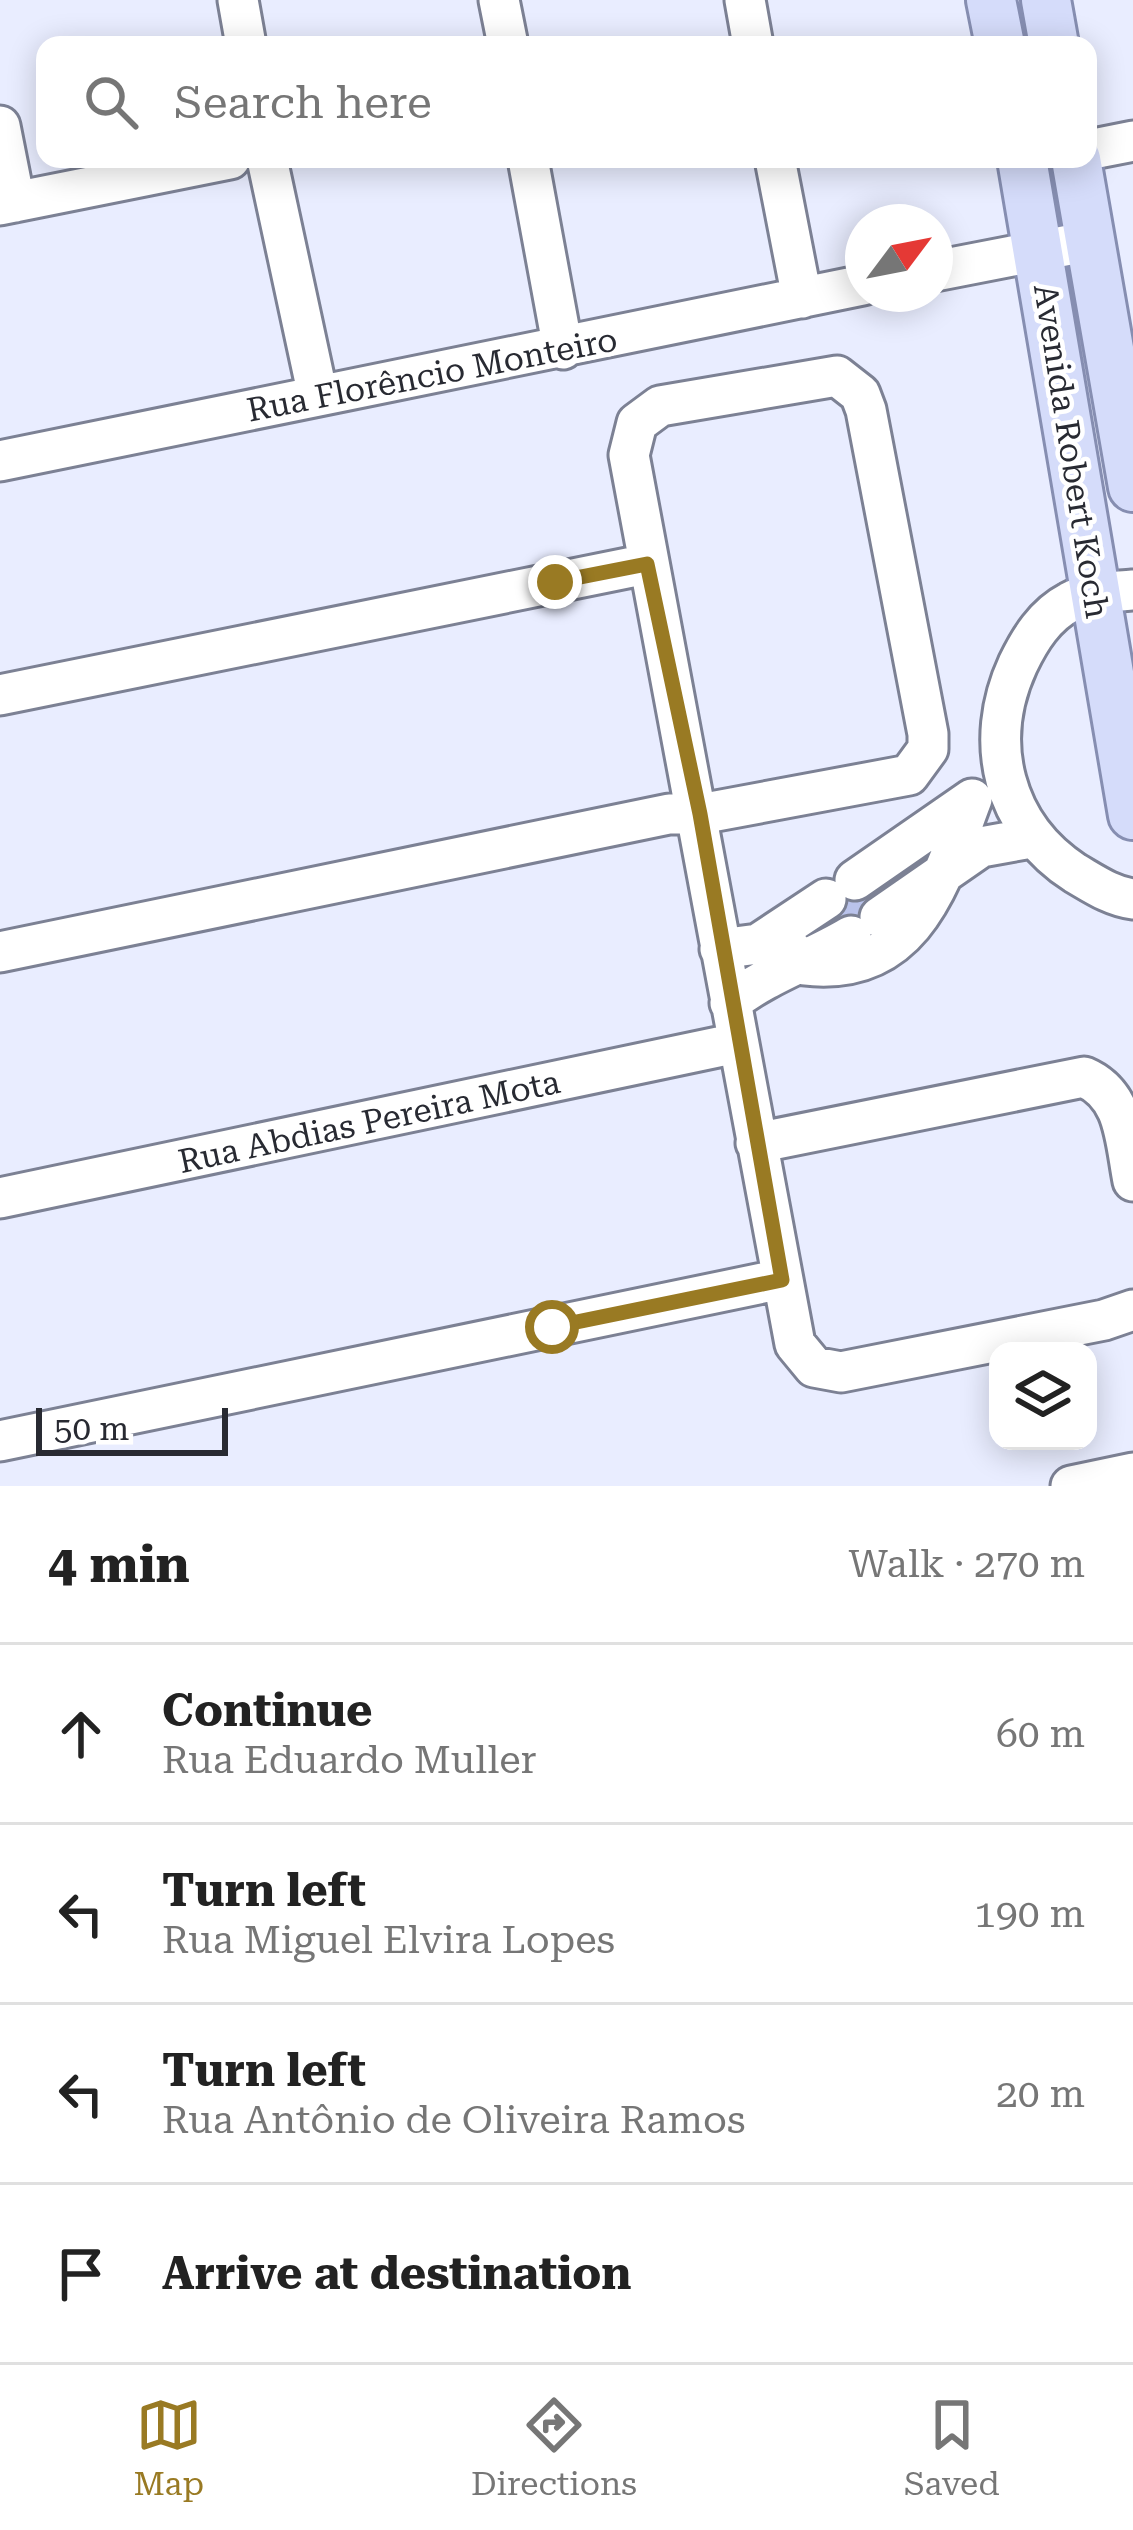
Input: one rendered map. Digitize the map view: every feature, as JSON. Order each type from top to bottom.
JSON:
[{"type":"main road","points":[[991,0],[998,36]]},
{"type":"main road","points":[[1046,0],[1052,36]]},
{"type":"main road","name":"Avenida Robert Koch","points":[[1024,168],[1114,592],[1133,815]]},
{"type":"main road","name":"Avenida Robert Koch","points":[[1078,168],[1133,487]]},
{"type":"street","points":[[238,0],[244,36]]},
{"type":"street","points":[[499,0],[506,36]]},
{"type":"street","points":[[745,0],[751,36]]},
{"type":"street","points":[[0,126],[8,204],[186,168]]},
{"type":"street","points":[[1097,148],[1133,141]]},
{"type":"street","points":[[269,168],[318,396]]},
{"type":"street","points":[[530,168],[563,349]]},
{"type":"street","points":[[777,168],[802,298]]},
{"type":"street","points":[[953,267],[1090,241]]},
{"type":"street","name":"Rua Florêncio Monteiro","points":[[0,461],[845,289]]},
{"type":"street","points":[[0,952],[669,814],[700,814],[898,780],[920,766],[928,734],[866,410],[850,383],[837,376],[660,406],[637,423],[629,455],[700,814],[720,949],[795,1344],[814,1367],[841,1372],[1104,1321],[1133,1310]]},
{"type":"street","points":[[0,695],[647,564]]},
{"type":"street","points":[[1114,592],[1072,600],[1027,645],[1009,684],[1000,754],[1011,798],[1031,838],[1107,892],[1133,899]]},
{"type":"street","points":[[777,932],[803,965],[839,969],[869,960],[908,930],[944,873],[972,799],[1000,754]]},
{"type":"street","points":[[720,949],[750,948],[777,932],[972,799]]},
{"type":"street","points":[[730,1003],[761,980],[803,965],[865,927],[992,842],[1031,838]]},
{"type":"street","name":"Rua Abdias Pereira Mota","points":[[0,1198],[737,1043]]},
{"type":"street","points":[[756,1143],[1084,1077],[1107,1092],[1119,1108],[1133,1181]]},
{"type":"street","points":[[0,1441],[782,1280]]},
{"type":"street","points":[[1071,1486],[1133,1473]]},
{"type":"building","points":[[849,871],[894,939],[865,957],[821,890]]},
{"type":"route","points":[[552,1327],[782,1280],[720,949],[700,814],[647,564],[555,582]]}]
